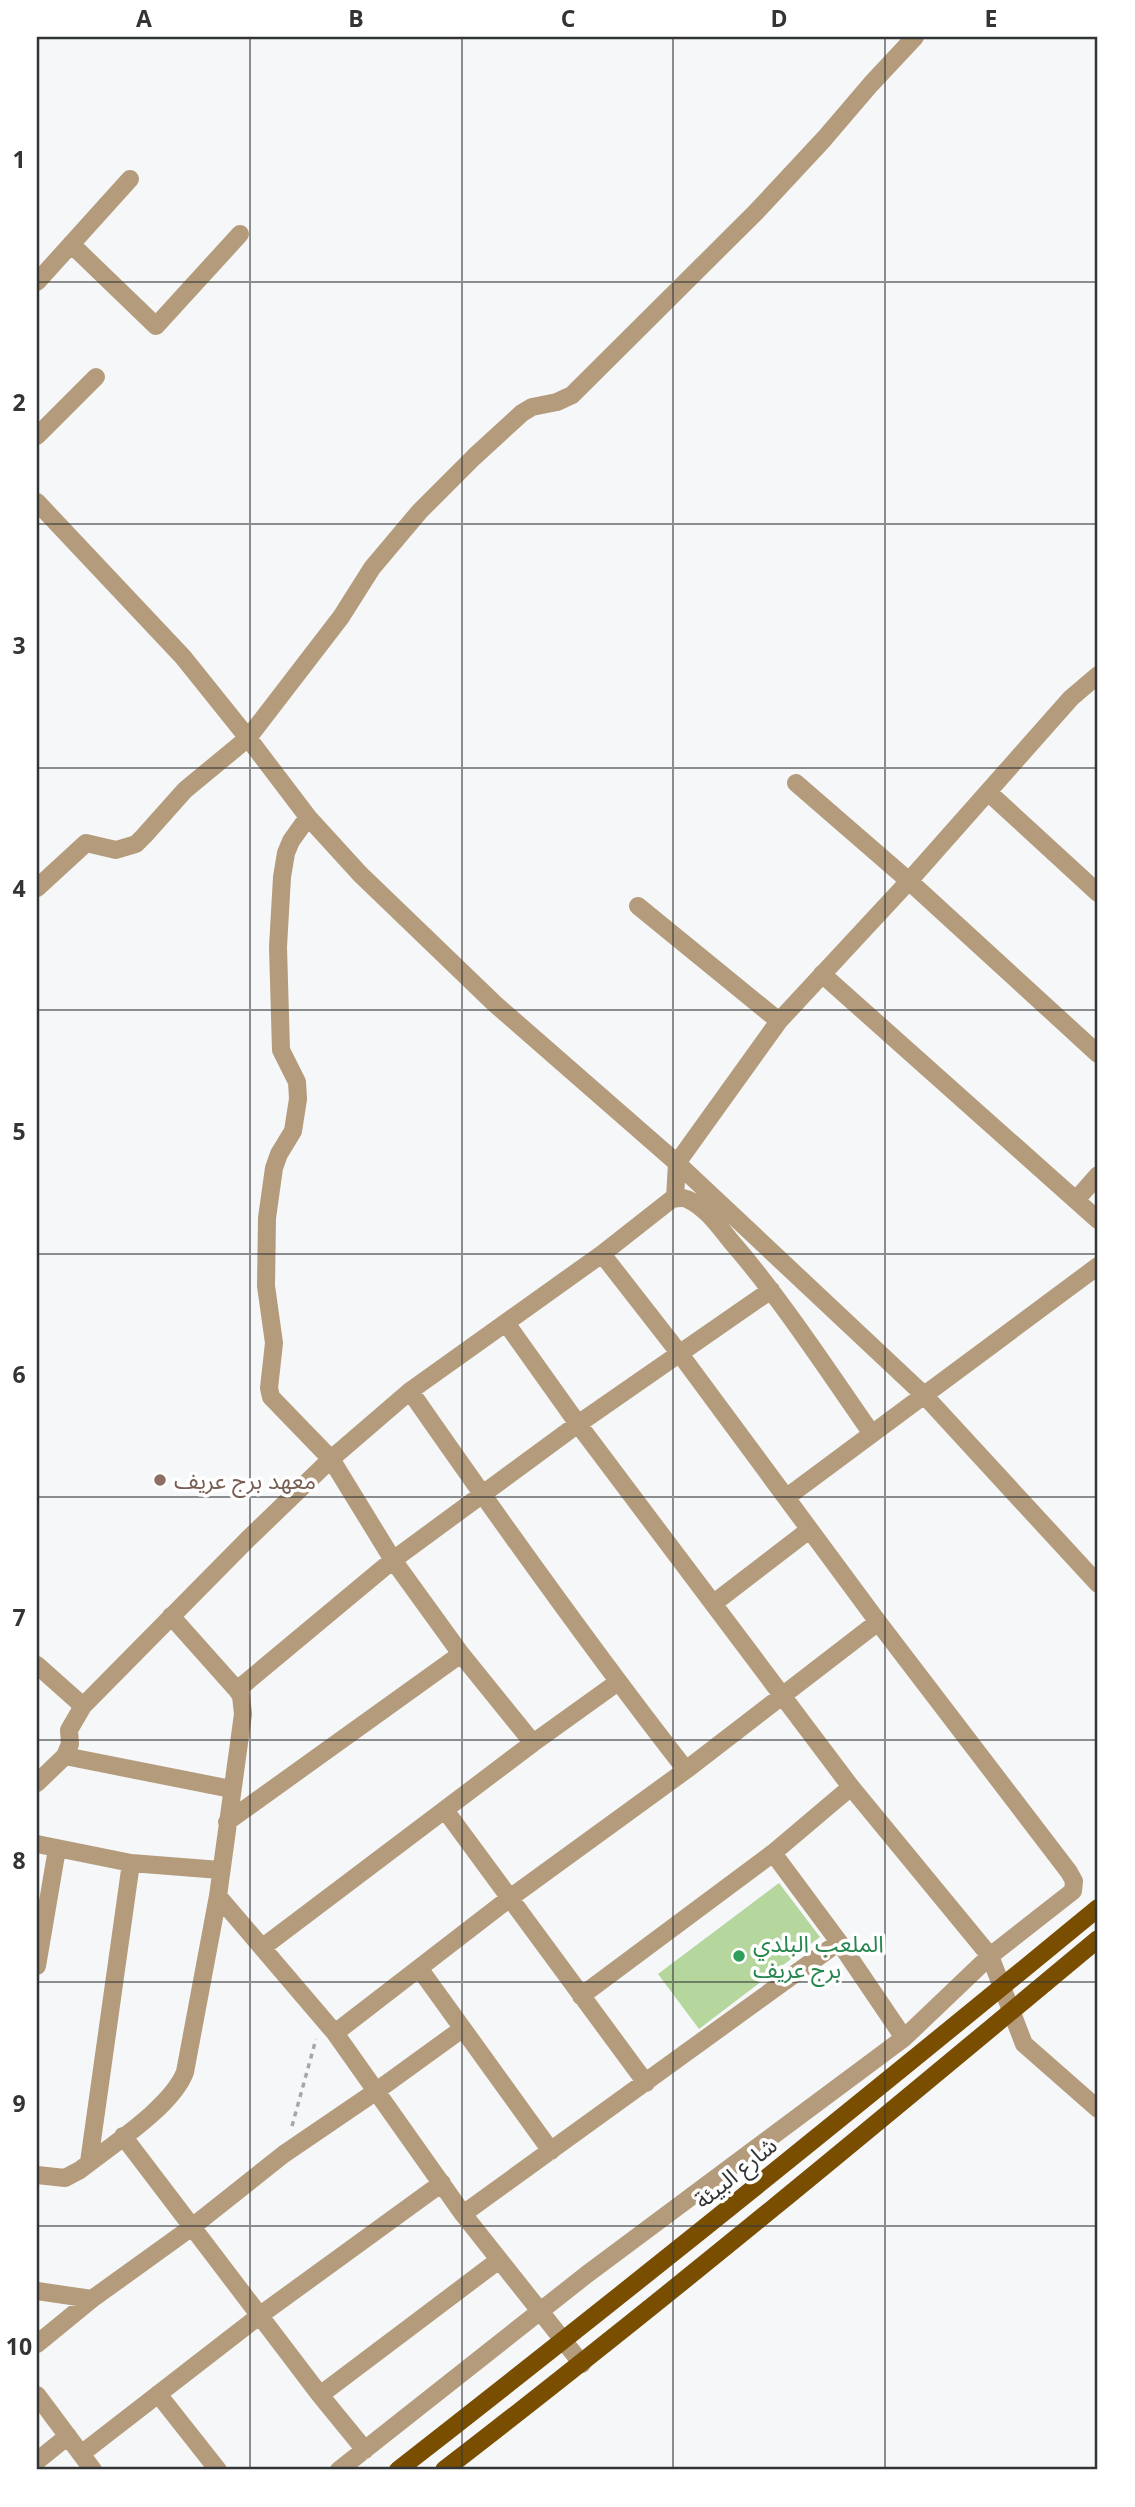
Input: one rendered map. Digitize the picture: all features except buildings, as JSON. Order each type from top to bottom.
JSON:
[{"type":"main road","name":"شارع البيئة","points":[[398,2470],[563,2342],[1098,1908]]},
{"type":"main road","points":[[444,2470],[582,2364],[930,2081],[1098,1939]]},
{"type":"street","points":[[37,888],[81,845],[86,843],[116,850],[136,844],[185,790],[248,738],[341,617],[372,568],[420,511],[522,413],[532,407],[557,402],[572,395],[756,212],[915,37]]},
{"type":"street","points":[[37,282],[130,179]]},
{"type":"street","points":[[71,244],[156,326],[240,234]]},
{"type":"street","points":[[37,436],[96,377]]},
{"type":"street","points":[[37,502],[183,657],[308,817],[360,874],[495,1004],[677,1163],[924,1395],[1098,1584]]},
{"type":"street","points":[[675,1198],[677,1163],[779,1021],[909,881],[1071,698],[1098,675]]},
{"type":"street","points":[[796,783],[909,881],[1098,1054]]},
{"type":"street","points":[[988,792],[1098,893]]},
{"type":"street","points":[[308,817],[291,841],[282,877],[278,947],[281,1050],[297,1082],[298,1099],[293,1131],[279,1154],[270,1184],[266,1286],[274,1343],[269,1388],[271,1397],[331,1459],[393,1560],[461,1654],[533,1743]]},
{"type":"street","points":[[638,906],[779,1021]]},
{"type":"street","points":[[822,974],[1098,1220]]},
{"type":"street","points":[[1076,1200],[1098,1175]]},
{"type":"street","points":[[37,1783],[65,1756],[70,1744],[69,1730],[83,1706],[331,1459],[410,1391],[602,1254],[675,1198],[689,1200],[711,1217],[771,1290],[872,1434]]},
{"type":"street","points":[[339,2470],[586,2275],[904,2038],[990,1956],[1073,1891],[1074,1881],[1069,1872],[602,1254]]},
{"type":"street","points":[[787,1497],[1098,1266]]},
{"type":"street","points":[[237,1690],[393,1560],[578,1424],[771,1290]]},
{"type":"street","points":[[506,1323],[578,1424],[851,1787],[990,1956],[1024,2044],[1098,2109]]},
{"type":"street","points":[[410,1391],[618,1682],[687,1770]]},
{"type":"street","points":[[714,1603],[808,1530]]},
{"type":"street","points":[[37,2175],[65,2178],[170,2098],[181,2082],[218,1896],[231,1790],[243,1726],[243,1704],[237,1690],[172,1616]]},
{"type":"street","points":[[335,2033],[510,1898],[687,1770],[878,1622]]},
{"type":"street","points":[[227,1822],[461,1654]]},
{"type":"street","points":[[37,1665],[83,1706]]},
{"type":"street","points":[[263,1947],[618,1682]]},
{"type":"street","points":[[65,1756],[231,1790]]},
{"type":"street","points":[[582,1996],[773,1853],[851,1787]]},
{"type":"street","points":[[445,1810],[646,2083]]},
{"type":"street","points":[[37,1844],[131,1863],[220,1870]]},
{"type":"street","points":[[37,1966],[57,1849]]},
{"type":"street","points":[[773,1853],[839,1942],[904,2038]]},
{"type":"street","points":[[89,2162],[131,1863]]},
{"type":"street","points":[[218,1896],[323,2017],[463,2214],[582,2364]]},
{"type":"street","points":[[463,2214],[839,1942]]},
{"type":"street","points":[[419,1968],[551,2151]]},
{"type":"street","points":[[37,2344],[92,2299],[192,2227],[284,2154],[462,2029]]},
{"type":"street","points":[[123,2136],[259,2316],[365,2450]]},
{"type":"street","points":[[81,2454],[259,2316],[442,2183]]},
{"type":"street","points":[[320,2395],[499,2260]]},
{"type":"street","points":[[37,2291],[92,2299]]},
{"type":"street","points":[[158,2394],[218,2470]]},
{"type":"street","points":[[37,2395],[93,2470]]},
{"type":"street","points":[[37,2461],[68,2437]]},
{"type":"path","points":[[284,2154],[323,2017]]},
{"type":"green space","name":"الملعب البلدي برج عريف","points":[[779,1883],[820,1937],[699,2029],[658,1974]]},
{"type":"place","name":"معهد برج عريف","points":[[160,1480]]},
{"type":"place","name":"الملعب البلدي برج عريف","points":[[739,1956]]}]
